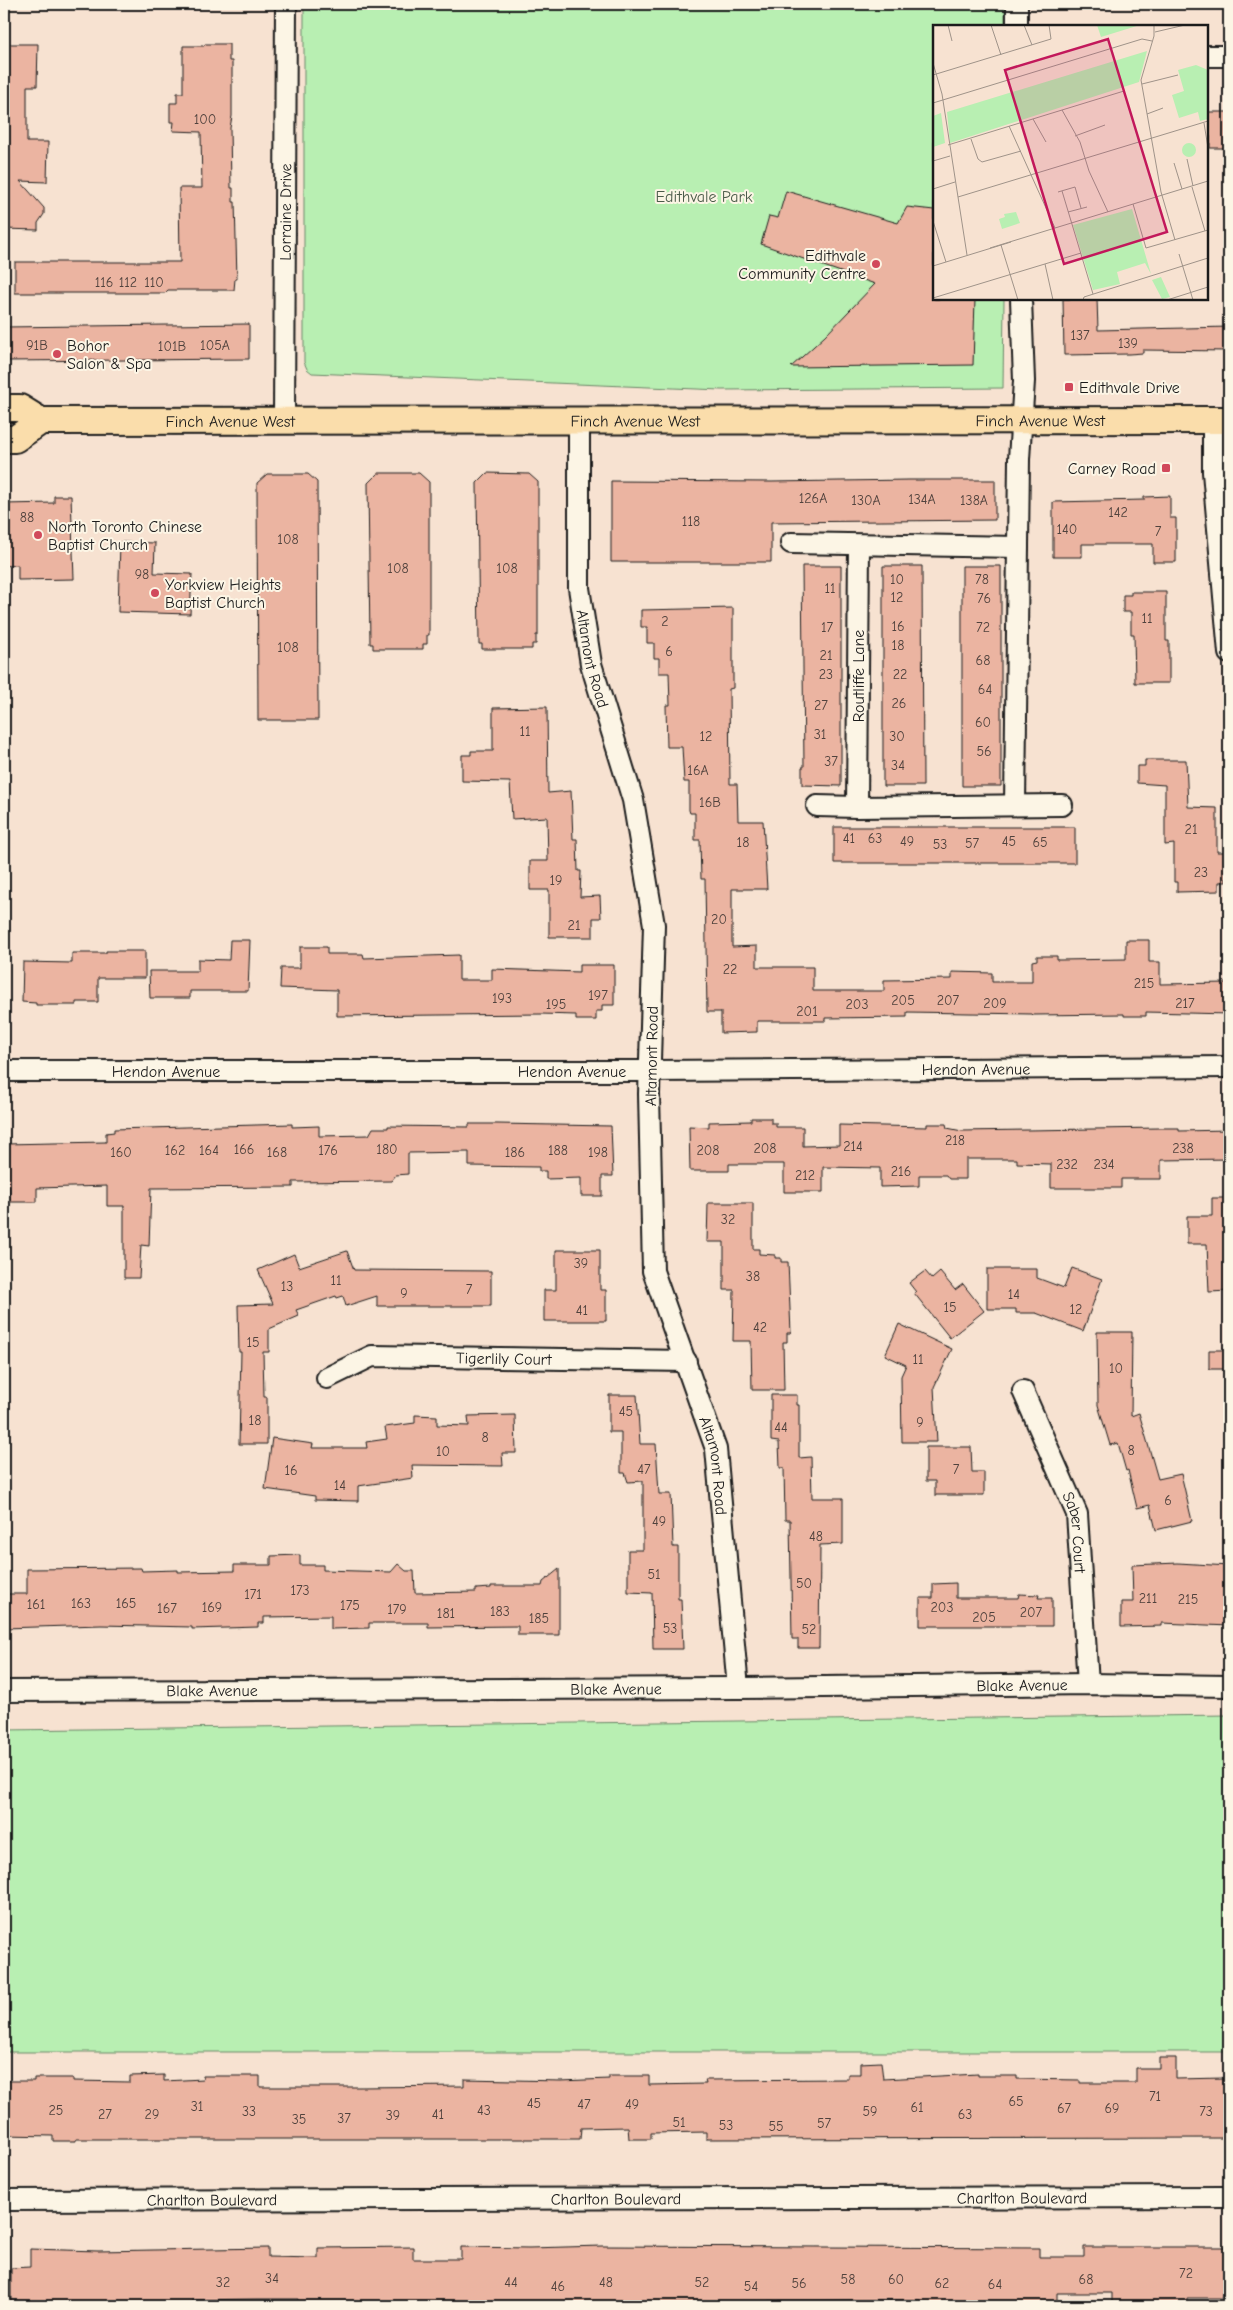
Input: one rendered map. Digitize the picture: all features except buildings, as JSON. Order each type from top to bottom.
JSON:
[{"type":"main road","points":[[4,408],[20,408],[41,421],[15,439],[4,439]]},
{"type":"main road","name":"Finch Avenue West","points":[[41,421],[1221,420]]},
{"type":"street","name":"Lorraine Drive","points":[[284,420],[286,4]]},
{"type":"street","points":[[1017,4],[1017,25]]},
{"type":"street","points":[[1208,56],[1229,56]]},
{"type":"street","points":[[1015,805],[1018,547],[1021,419],[1024,381],[1021,300]]},
{"type":"street","name":"Altamont Road","points":[[579,420],[579,588],[590,664],[633,800],[654,925],[650,1071],[652,1271],[686,1361],[716,1449],[738,1688]]},
{"type":"street","points":[[1221,420],[1212,472],[1229,653]]},
{"type":"street","points":[[791,543],[1018,547]]},
{"type":"street","name":"Routliffe Lane","points":[[857,807],[859,545]]},
{"type":"street","points":[[817,806],[1062,805]]},
{"type":"street","name":"Hendon Avenue","points":[[4,1071],[650,1071],[1229,1066]]},
{"type":"street","name":"Tigerlily Court","points":[[327,1378],[372,1356],[686,1361]]},
{"type":"street","name":"Saber Court","points":[[1024,1391],[1077,1514],[1088,1684]]},
{"type":"street","name":"Blake Avenue","points":[[4,1691],[738,1688],[1088,1684],[1229,1686]]},
{"type":"street","name":"Charlton Boulevard","points":[[4,2200],[1229,2197]]},
{"type":"green space","name":"Edithvale Park","points":[[304,4],[1005,4],[1005,25],[933,25],[933,300],[1004,300],[1003,388],[721,390],[312,373],[307,369],[304,362]]},
{"type":"green space","points":[[1229,1715],[1229,2052],[4,2052],[4,1730]]},
{"type":"place","name":"Edithvale Community Centre","points":[[876,264]]},
{"type":"place","name":"Bohor Salon & Spa","points":[[57,354]]},
{"type":"place","name":"Edithvale Drive","points":[[1069,387]]},
{"type":"place","name":"Carney Road","points":[[1166,468]]},
{"type":"place","name":"North Toronto Chinese Baptist Church","points":[[38,535]]},
{"type":"place","name":"Yorkview Heights Baptist Church","points":[[155,593]]}]
